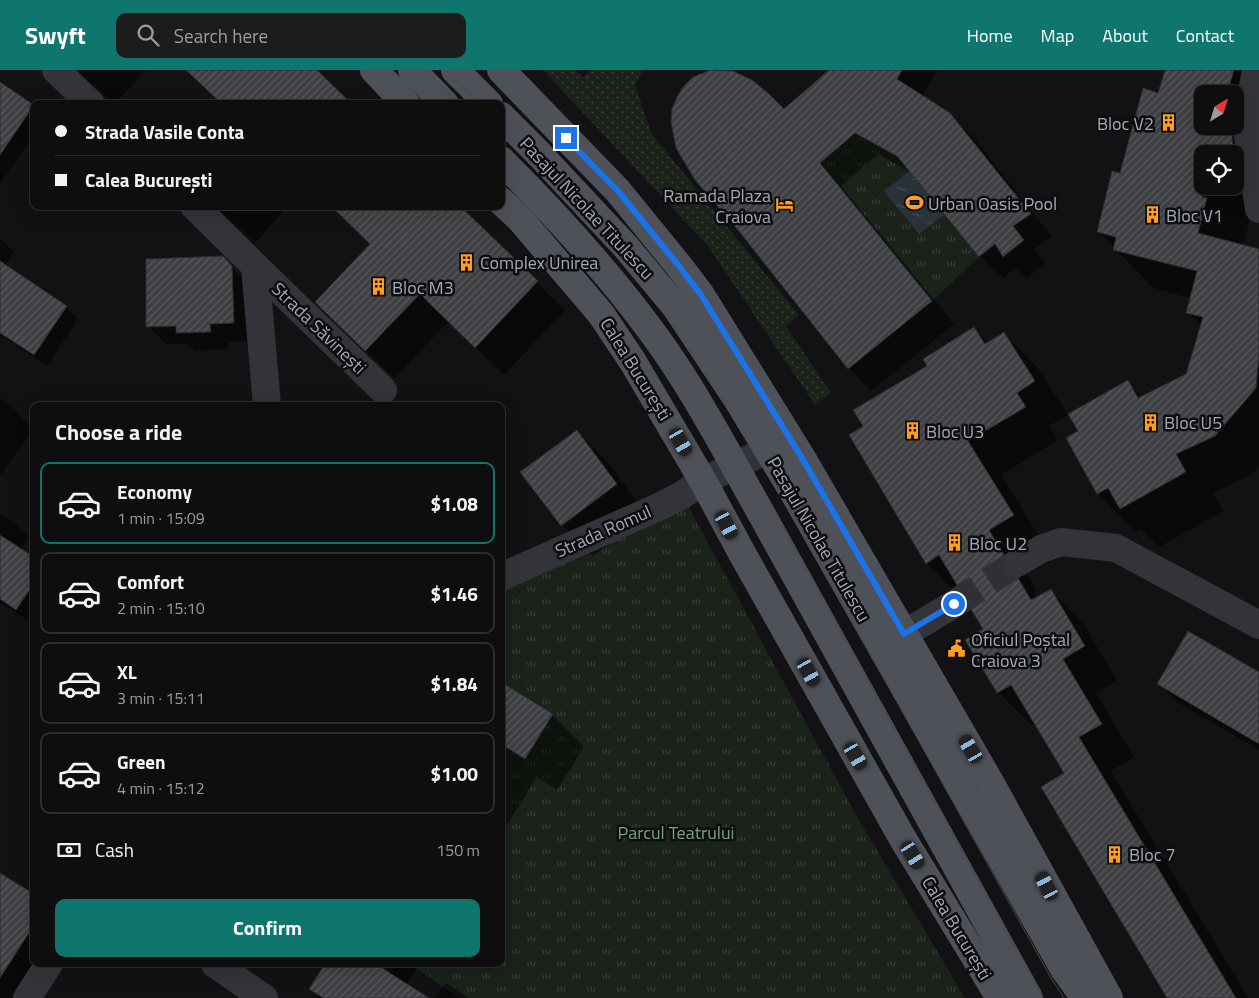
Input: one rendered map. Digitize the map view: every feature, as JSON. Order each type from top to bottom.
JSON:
[{"type":"main road","points":[[374,70],[402,100]]},
{"type":"main road","points":[[412,70],[441,100]]},
{"type":"main road","points":[[455,70],[484,100]]},
{"type":"main road","points":[[501,70],[618,191],[705,301],[790,439],[990,782],[1084,956],[1109,998]]},
{"type":"main road","name":"Pasajul Nicolae Titulescu","points":[[505,120],[626,247],[675,306],[737,399],[794,493],[1060,961],[1085,998]]},
{"type":"main road","name":"Pasajul Nicolae Titulescu","points":[[505,164],[601,267],[644,321],[676,366],[761,513],[1029,998]]},
{"type":"main road","name":"Calea București","points":[[505,205],[526,226],[601,314],[643,378],[703,480],[743,555],[903,839],[1000,998]]},
{"type":"street","points":[[56,70],[86,100]]},
{"type":"street","points":[[1256,70],[1246,124],[1259,210]]},
{"type":"street","name":"Strada Săvinești","points":[[198,210],[383,390]]},
{"type":"street","name":"Strada Săvinești","points":[[255,266],[267,402]]},
{"type":"street","name":"Strada Romul","points":[[505,575],[663,505],[682,495],[703,480],[790,439]]},
{"type":"street","points":[[1017,563],[1040,549],[1061,542],[1116,548],[1259,625]]},
{"type":"street","points":[[904,634],[954,604]]},
{"type":"street","points":[[27,998],[47,967]]},
{"type":"street","points":[[219,967],[264,998]]},
{"type":"green space","points":[[543,70],[576,70],[583,77],[592,70],[643,70],[635,85],[651,133],[799,315],[786,326],[831,393],[815,405],[708,246]]},
{"type":"green space","points":[[855,133],[897,156],[979,257],[932,301],[820,163]]},
{"type":"green space","name":"Parcul Teatrului","points":[[682,495],[856,815],[965,998],[460,998],[414,967],[505,967],[505,747],[525,759],[553,715],[505,685],[505,577]]},
{"type":"water","name":"Urban Oasis Pool","points":[[910,171],[945,214],[919,234],[884,191]]},
{"type":"building","points":[[186,70],[317,70],[348,100],[218,100]]},
{"type":"building","name":"Ramada Plaza Craiova","points":[[711,70],[733,71],[752,80],[784,109],[829,70],[902,70],[897,79],[950,113],[1031,214],[1013,226],[1024,240],[1003,257],[995,244],[979,257],[897,156],[855,133],[820,163],[932,301],[848,369],[738,230],[695,180],[676,148],[671,122],[672,109],[677,97],[683,87],[693,77]]},
{"type":"building","points":[[1165,70],[1234,70],[1230,85],[1194,85],[1194,135],[1232,135],[1233,145],[1194,145],[1194,195],[1202,195],[1202,197],[1207,198],[1198,233],[1259,249],[1259,355],[1256,388],[1215,436],[1176,454],[1186,472],[1120,509],[1108,488],[1097,494],[1066,438],[1078,431],[1068,414],[1128,380],[1138,398],[1186,374],[1203,317],[1186,313],[1197,271],[1113,250],[1116,237],[1097,232],[1112,171],[1120,173],[1143,88],[1158,93]]},
{"type":"building","points":[[0,82],[30,102],[30,111],[0,155]]},
{"type":"building","name":"Complex Unirea","points":[[335,210],[464,210],[538,281],[475,348],[420,294],[365,351],[315,302],[370,244]]},
{"type":"building","points":[[223,256],[232,266],[234,323],[210,324],[211,332],[176,333],[176,326],[146,327],[146,259]]},
{"type":"building","points":[[0,261],[67,306],[34,355],[0,333]]},
{"type":"building","points":[[974,327],[985,344],[1004,332],[1035,381],[1017,393],[1026,407],[968,441],[1014,515],[989,530],[1004,555],[1001,563],[1003,570],[1010,577],[1018,578],[1031,600],[1051,589],[1085,646],[1063,659],[1102,724],[1079,737],[1236,998],[1167,998],[1041,787],[1064,773],[1011,685],[997,693],[965,640],[983,629],[969,606],[968,596],[960,590],[939,555],[926,564],[849,435],[863,426],[853,410],[927,366],[923,359]]},
{"type":"building","points":[[577,430],[617,484],[561,526],[520,472]]},
{"type":"building","points":[[0,535],[30,554],[30,589],[16,610],[0,599]]},
{"type":"building","points":[[1188,631],[1259,672],[1259,744],[1157,684]]},
{"type":"building","points":[[505,684],[553,714],[525,759],[505,746]]},
{"type":"building","points":[[0,873],[30,892],[30,931],[0,978]]},
{"type":"building","points":[[323,967],[381,967],[429,998],[323,998],[309,989]]},
{"type":"tunnel","points":[[954,604],[1017,563]]},
{"type":"tram line","points":[[426,70],[455,100]]},
{"type":"tram line","points":[[445,70],[475,100]]},
{"type":"tram line","points":[[505,131],[618,250],[673,320],[718,389],[784,499],[1051,978],[1064,998]]},
{"type":"tram line","points":[[505,151],[605,256],[662,328],[772,507],[1043,998]]},
{"type":"place","name":"Bloc V2","points":[[1168,123]]},
{"type":"place","name":"Urban Oasis Pool","points":[[914,203]]},
{"type":"place","name":"Ramada Plaza Craiova","points":[[785,205]]},
{"type":"place","name":"Bloc V1","points":[[1152,215]]},
{"type":"place","name":"Complex Unirea","points":[[466,262]]},
{"type":"place","name":"Bloc M3","points":[[378,287]]},
{"type":"place","name":"Bloc U5","points":[[1150,422]]},
{"type":"place","name":"Bloc U3","points":[[912,431]]},
{"type":"place","name":"Bloc U2","points":[[955,543]]},
{"type":"place","name":"Oficiul Poștal Craiova 3","points":[[957,649]]},
{"type":"place","name":"Bloc 7","points":[[1115,854]]},
{"type":"route","points":[[566,138],[618,191],[701,295],[802,458],[904,634],[954,604]]}]
